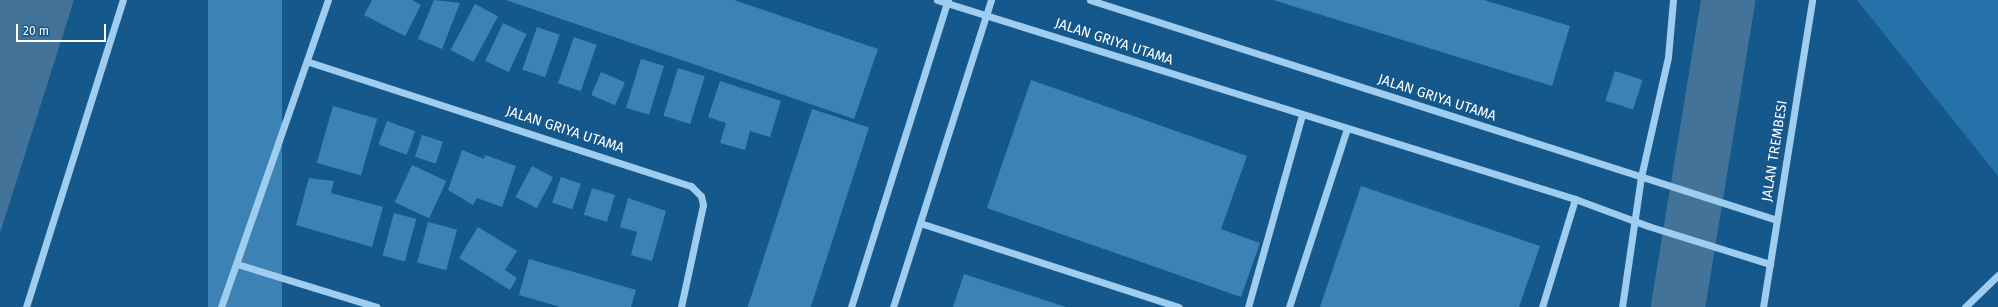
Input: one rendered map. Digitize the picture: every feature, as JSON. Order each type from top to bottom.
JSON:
[{"type":"street","points":[[26,307],[123,0]]},
{"type":"street","points":[[221,307],[309,62],[328,0]]},
{"type":"street","name":"JALAN GRIYA UTAMA","points":[[937,0],[1302,116],[1575,199],[1648,226],[1770,264]]},
{"type":"street","points":[[893,307],[992,0]]},
{"type":"street","name":"JALAN GRIYA UTAMA","points":[[1090,0],[1777,220]]},
{"type":"street","points":[[1622,307],[1634,220],[1668,57],[1673,0]]},
{"type":"street","name":"JALAN TREMBESI","points":[[1763,307],[1812,0]]},
{"type":"street","points":[[851,307],[947,2]]},
{"type":"street","name":"JALAN GRIYA UTAMA","points":[[309,62],[691,186],[701,196],[703,205],[681,307]]},
{"type":"street","points":[[1248,307],[1302,116]]},
{"type":"street","points":[[1289,307],[1348,129]]},
{"type":"street","points":[[1542,307],[1575,199]]},
{"type":"street","points":[[920,223],[1179,307]]},
{"type":"street","points":[[237,264],[377,307]]},
{"type":"street","points":[[1965,307],[1998,275]]},
{"type":"shaded area","points":[[0,0],[74,0],[0,233]]},
{"type":"shaded area","points":[[1857,0],[1998,0],[1998,176]]},
{"type":"building","points":[[208,0],[282,0],[282,307],[208,307]]},
{"type":"building","points":[[372,0],[412,0],[421,5],[405,36],[364,15]]},
{"type":"building","points":[[434,0],[460,3],[442,49],[418,39]]},
{"type":"building","points":[[506,0],[734,0],[878,49],[854,119]]},
{"type":"building","points":[[1273,0],[1484,0],[1570,26],[1552,86]]},
{"type":"building","points":[[475,4],[498,16],[474,62],[451,50]]},
{"type":"building","points":[[503,23],[527,34],[509,72],[485,61]]},
{"type":"building","points":[[537,27],[560,35],[545,77],[522,70]]},
{"type":"building","points":[[574,37],[597,45],[581,91],[558,83]]},
{"type":"building","points":[[641,59],[664,66],[649,115],[626,108]]},
{"type":"building","points":[[678,68],[705,76],[690,124],[663,116]]},
{"type":"building","points":[[1615,71],[1643,80],[1633,109],[1605,100]]},
{"type":"building","points":[[601,72],[625,82],[615,105],[591,95]]},
{"type":"building","points":[[1031,80],[1247,156],[1221,229],[1260,243],[1241,297],[987,208]]},
{"type":"building","points":[[720,81],[781,101],[770,137],[750,131],[745,150],[720,143],[726,123],[708,117]]},
{"type":"building","points":[[333,106],[377,119],[361,175],[317,163]]},
{"type":"building","points":[[812,109],[869,128],[811,307],[748,307]]},
{"type":"building","points":[[387,121],[415,131],[407,155],[378,144]]},
{"type":"building","points":[[422,135],[443,142],[436,164],[415,157]]},
{"type":"building","points":[[462,150],[484,159],[485,155],[516,166],[502,207],[477,198],[473,205],[448,190]]},
{"type":"building","points":[[412,165],[446,181],[429,218],[395,202]]},
{"type":"building","points":[[532,166],[553,177],[537,208],[516,197]]},
{"type":"building","points":[[561,177],[581,184],[572,209],[552,203]]},
{"type":"building","points":[[309,178],[334,181],[331,193],[383,207],[372,247],[296,225]]},
{"type":"building","points":[[1361,186],[1540,246],[1519,307],[1320,307]]},
{"type":"building","points":[[592,188],[615,195],[607,222],[584,215]]},
{"type":"building","points":[[628,198],[666,211],[652,261],[631,255],[637,232],[620,227]]},
{"type":"building","points":[[394,213],[416,219],[405,261],[383,256]]},
{"type":"building","points":[[428,222],[457,230],[446,270],[417,263]]},
{"type":"building","points":[[478,227],[517,251],[505,270],[517,278],[510,290],[459,258]]},
{"type":"building","points":[[529,259],[636,290],[631,307],[560,307],[519,295]]},
{"type":"building","points":[[964,274],[1066,307],[953,307]]},
{"type":"waterway","points":[[1678,307],[1728,0]]}]
